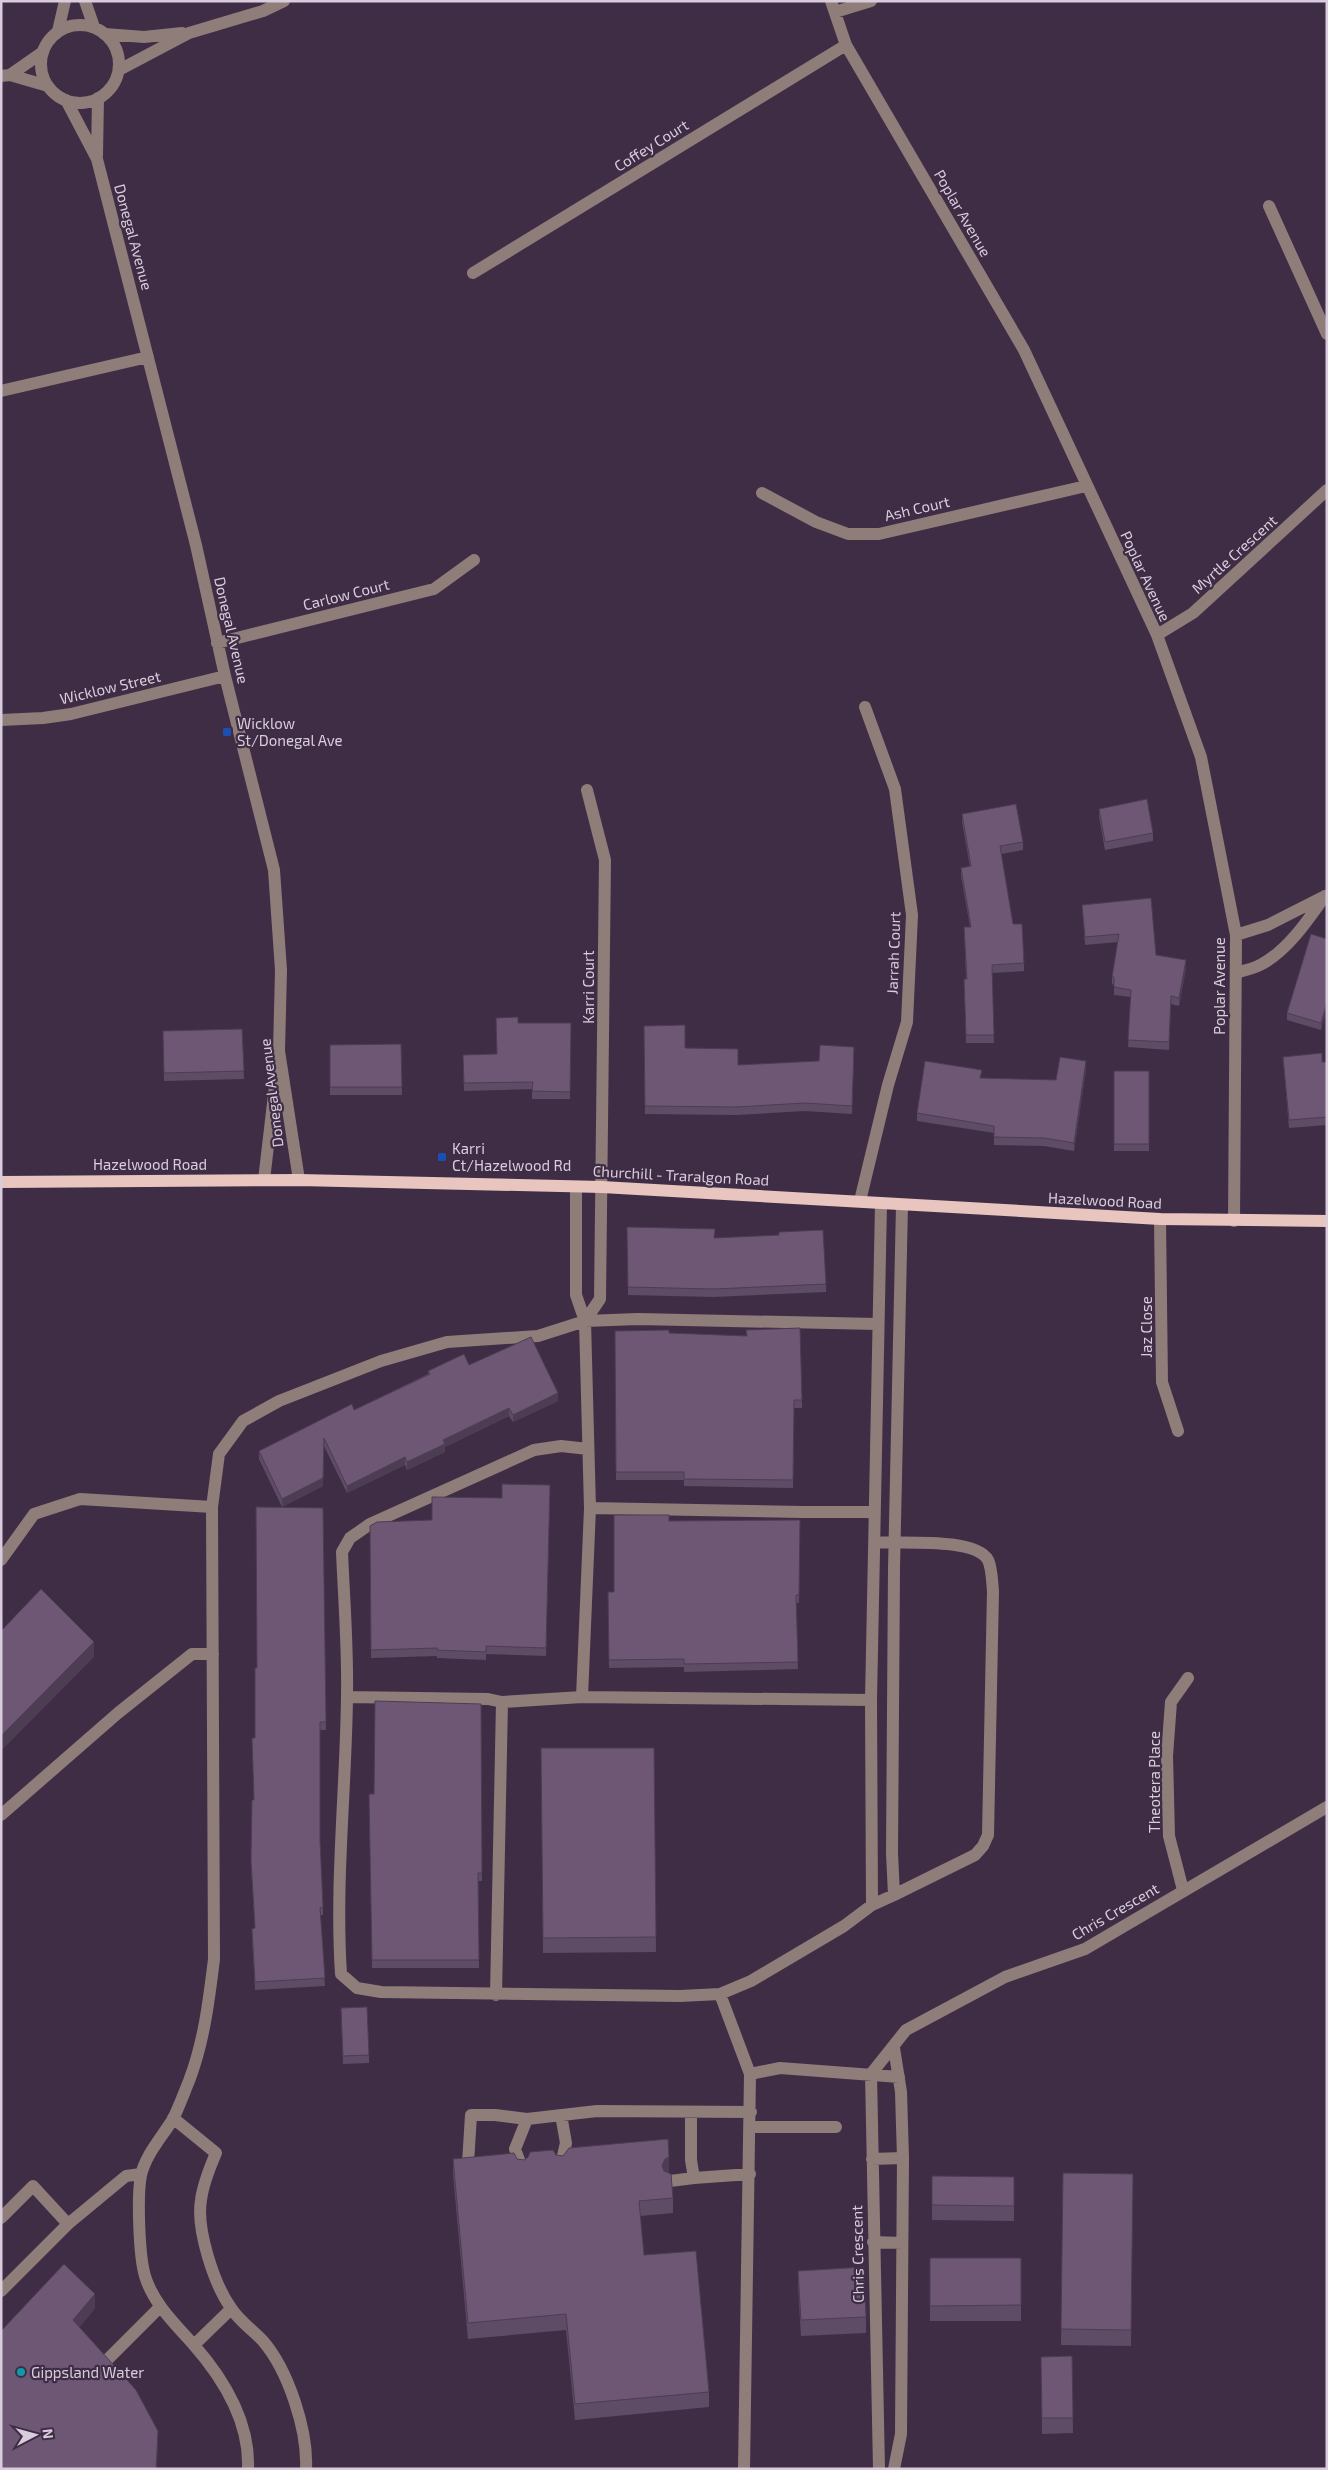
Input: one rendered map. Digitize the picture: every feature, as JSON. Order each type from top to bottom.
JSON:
[{"type":"main road","name":"Churchill - Traralgon Road","points":[[299,1180],[602,1187],[860,1201],[881,1204]]},
{"type":"main road","name":"Hazelwood Road","points":[[1,1182],[299,1180]]},
{"type":"main road","name":"Hazelwood Road","points":[[881,1204],[1160,1219],[1327,1221]]},
{"type":"street","points":[[58,32],[65,1]]},
{"type":"street","points":[[85,1],[94,27]]},
{"type":"street","points":[[105,34],[144,37],[189,33],[264,11],[284,1]]},
{"type":"street","points":[[833,7],[871,1]]},
{"type":"street","name":"Poplar Avenue","points":[[833,7],[846,44],[1024,350],[1157,635],[1202,756],[1236,936],[1234,1221]]},
{"type":"street","points":[[76,25],[94,27],[105,34],[114,44],[119,57],[119,70],[108,91],[88,102],[66,100],[56,95],[48,86],[41,64],[43,52],[49,40],[58,32],[76,25]]},
{"type":"street","points":[[119,70],[189,33]]},
{"type":"street","name":"Coffey Court","points":[[473,274],[846,44]]},
{"type":"street","points":[[5,76],[43,52]]},
{"type":"street","points":[[5,76],[48,86]]},
{"type":"street","points":[[97,159],[98,98]]},
{"type":"street","name":"Donegal Avenue","points":[[66,100],[97,159],[196,546],[217,643],[274,870],[281,970],[280,1051],[299,1180]]},
{"type":"street","points":[[1269,206],[1327,334]]},
{"type":"street","points":[[1,391],[148,356]]},
{"type":"street","name":"Ash Court","points":[[762,493],[816,522],[848,534],[879,534],[1086,486]]},
{"type":"street","name":"Myrtle Crescent","points":[[1157,635],[1193,613],[1327,490]]},
{"type":"street","name":"Carlow Court","points":[[217,643],[434,589],[474,560]]},
{"type":"street","name":"Wicklow Street","points":[[1,720],[43,718],[72,714],[225,676]]},
{"type":"street","name":"Jarrah Court","points":[[860,1201],[888,1085],[907,1022],[912,915],[895,789],[865,707]]},
{"type":"street","name":"Karri Court","points":[[585,1321],[600,1299],[605,860],[587,790]]},
{"type":"street","points":[[1236,936],[1268,925],[1326,895]]},
{"type":"street","points":[[1236,973],[1262,964],[1282,948],[1306,923],[1326,895]]},
{"type":"street","points":[[264,1180],[280,1051]]},
{"type":"street","points":[[576,1187],[576,1295],[585,1321],[590,1508],[582,1697]]},
{"type":"street","points":[[872,1905],[871,1700],[876,1506],[877,1324],[881,1204]]},
{"type":"street","points":[[894,1894],[892,1853],[894,1568],[902,1205]]},
{"type":"street","name":"Jaz Close","points":[[1160,1219],[1162,1382],[1178,1431]]},
{"type":"street","points":[[248,2469],[249,2457],[240,2420],[228,2390],[194,2345],[160,2307],[145,2276],[139,2220],[142,2174],[155,2144],[173,2118],[190,2078],[207,2013],[214,1959],[212,1507],[219,1454],[243,1420],[279,1401],[381,1360],[447,1342],[538,1336],[585,1321],[638,1319],[877,1324]]},
{"type":"street","points":[[588,1449],[562,1446],[534,1450],[370,1524],[350,1538],[342,1552],[347,1697],[342,1814],[341,1974],[357,1988],[381,1992],[496,1995],[680,1996],[720,1994],[751,1981],[844,1926],[872,1905],[975,1855],[983,1846],[988,1835],[993,1591],[988,1560],[978,1550],[959,1544],[895,1544],[875,1542]]},
{"type":"street","points":[[1,1560],[34,1514],[80,1499],[212,1507]]},
{"type":"street","points":[[590,1508],[876,1506],[896,1500]]},
{"type":"street","points":[[875,1567],[894,1568]]},
{"type":"street","points":[[1,1815],[118,1713],[192,1654],[213,1654]]},
{"type":"street","name":"Theotera Place","points":[[1183,1890],[1169,1836],[1167,1756],[1171,1702],[1188,1678]]},
{"type":"street","points":[[347,1697],[488,1698],[502,1702],[582,1697],[871,1700]]},
{"type":"street","points":[[496,1995],[502,1702]]},
{"type":"street","name":"Chris Crescent","points":[[879,2469],[871,2074],[894,2048],[906,2030],[1005,1977],[1085,1949],[1327,1807]]},
{"type":"street","points":[[720,1994],[750,2074],[751,2112],[744,2469]]},
{"type":"street","points":[[894,2048],[899,2077],[903,2158],[901,2434],[894,2469]]},
{"type":"street","points":[[750,2074],[780,2068],[899,2077]]},
{"type":"street","points":[[468,2163],[470,2115],[495,2115],[527,2119],[596,2111],[751,2112]]},
{"type":"street","points":[[691,2112],[691,2160],[694,2178]]},
{"type":"street","points":[[561,2116],[566,2143],[561,2164]]},
{"type":"street","points":[[173,2118],[216,2153],[200,2200],[202,2236],[214,2271],[231,2308],[264,2342],[286,2380],[301,2423],[306,2469]]},
{"type":"street","points":[[522,2168],[515,2149],[527,2119]]},
{"type":"street","points":[[750,2127],[836,2127]]},
{"type":"street","points":[[872,2159],[903,2158]]},
{"type":"street","points":[[1,2291],[68,2224],[126,2176],[142,2174]]},
{"type":"street","points":[[670,2181],[750,2174]]},
{"type":"street","points":[[1,2218],[33,2186],[68,2224]]},
{"type":"street","points":[[873,2242],[902,2243]]},
{"type":"street","points":[[106,2361],[160,2307]]},
{"type":"street","points":[[194,2345],[231,2308]]},
{"type":"building","points":[[1147,799],[1153,833],[1105,842],[1099,809]]},
{"type":"building","points":[[1016,804],[1023,842],[1000,846],[1013,924],[1022,924],[1024,963],[992,965],[994,1035],[966,1035],[964,979],[967,979],[964,927],[971,927],[961,868],[971,866],[962,814]]},
{"type":"building","points":[[1151,898],[1156,955],[1186,960],[1179,998],[1171,996],[1169,1042],[1128,1040],[1131,990],[1114,987],[1114,977],[1112,977],[1119,934],[1085,937],[1082,905]]},
{"type":"building","points":[[1311,934],[1327,939],[1327,1003],[1321,1023],[1287,1013]]},
{"type":"building","points":[[518,1017],[518,1023],[571,1023],[570,1092],[532,1091],[533,1082],[464,1083],[463,1055],[497,1054],[496,1018]]},
{"type":"building","points":[[685,1025],[685,1048],[738,1049],[738,1065],[819,1061],[820,1045],[854,1047],[852,1106],[805,1103],[736,1107],[645,1106],[644,1026]]},
{"type":"building","points":[[242,1029],[244,1071],[164,1073],[163,1031]]},
{"type":"building","points":[[401,1044],[402,1087],[330,1087],[330,1045]]},
{"type":"building","points":[[1322,1053],[1322,1062],[1327,1062],[1327,1117],[1289,1120],[1283,1057]]},
{"type":"building","points":[[1060,1057],[1086,1061],[1074,1143],[1044,1138],[994,1137],[994,1126],[917,1113],[925,1061],[982,1070],[980,1078],[1056,1080]]},
{"type":"building","points":[[1114,1071],[1149,1071],[1149,1144],[1114,1144]]},
{"type":"building","points":[[627,1227],[715,1229],[714,1238],[779,1235],[779,1232],[823,1230],[826,1284],[714,1289],[628,1287]]},
{"type":"building","points":[[800,1328],[802,1400],[794,1400],[793,1480],[684,1479],[684,1472],[616,1472],[615,1331],[669,1330],[669,1333],[747,1336],[746,1330]]},
{"type":"building","points":[[531,1337],[558,1393],[513,1415],[509,1408],[443,1440],[445,1444],[407,1462],[405,1457],[347,1486],[324,1438],[323,1478],[282,1499],[259,1451],[352,1404],[354,1410],[430,1374],[428,1371],[464,1354],[469,1365]]},
{"type":"building","points":[[502,1484],[550,1485],[546,1648],[486,1646],[486,1652],[437,1650],[437,1648],[371,1650],[370,1526],[377,1522],[432,1520],[432,1497],[502,1498]]},
{"type":"building","points":[[256,1507],[323,1508],[326,1722],[320,1722],[320,1840],[323,1907],[320,1908],[325,1978],[255,1982],[252,1929],[255,1928],[251,1860],[252,1800],[254,1800],[252,1738],[255,1738],[255,1668],[257,1668]]},
{"type":"building","points":[[614,1515],[669,1515],[669,1521],[800,1520],[799,1595],[796,1595],[798,1662],[684,1664],[684,1659],[609,1660],[608,1592],[614,1592]]},
{"type":"building","points":[[41,1589],[94,1642],[1,1736],[1,1631]]},
{"type":"building","points":[[375,1701],[481,1704],[482,1873],[478,1873],[479,1960],[372,1960],[369,1794],[374,1794]]},
{"type":"building","points":[[541,1748],[654,1748],[656,1937],[543,1938]]},
{"type":"building","points":[[367,2007],[369,2055],[343,2056],[341,2008]]},
{"type":"building","points":[[668,2139],[669,2157],[665,2159],[662,2166],[664,2171],[671,2174],[673,2198],[639,2201],[644,2255],[696,2251],[709,2392],[575,2404],[566,2314],[468,2323],[453,2159],[514,2153],[517,2159],[524,2160],[530,2152],[553,2150],[556,2155],[563,2156],[569,2148]]},
{"type":"building","points":[[1063,2173],[1133,2174],[1131,2330],[1061,2329]]},
{"type":"building","points":[[932,2176],[1014,2177],[1014,2206],[932,2205]]},
{"type":"building","points":[[930,2258],[1021,2258],[1021,2305],[930,2306]]},
{"type":"building","name":"Gippsland Water","points":[[64,2264],[95,2294],[73,2320],[136,2390],[158,2431],[156,2469],[1,2469],[1,2331]]},
{"type":"building","points":[[864,2267],[866,2317],[801,2320],[798,2271]]},
{"type":"building","points":[[1072,2356],[1073,2418],[1042,2418],[1041,2357]]},
{"type":"place","name":"Wicklow St/Donegal Ave","points":[[227,732]]},
{"type":"place","name":"Karri Ct/Hazelwood Rd","points":[[442,1157]]},
{"type":"place","name":"Gippsland Water","points":[[21,2372]]}]
